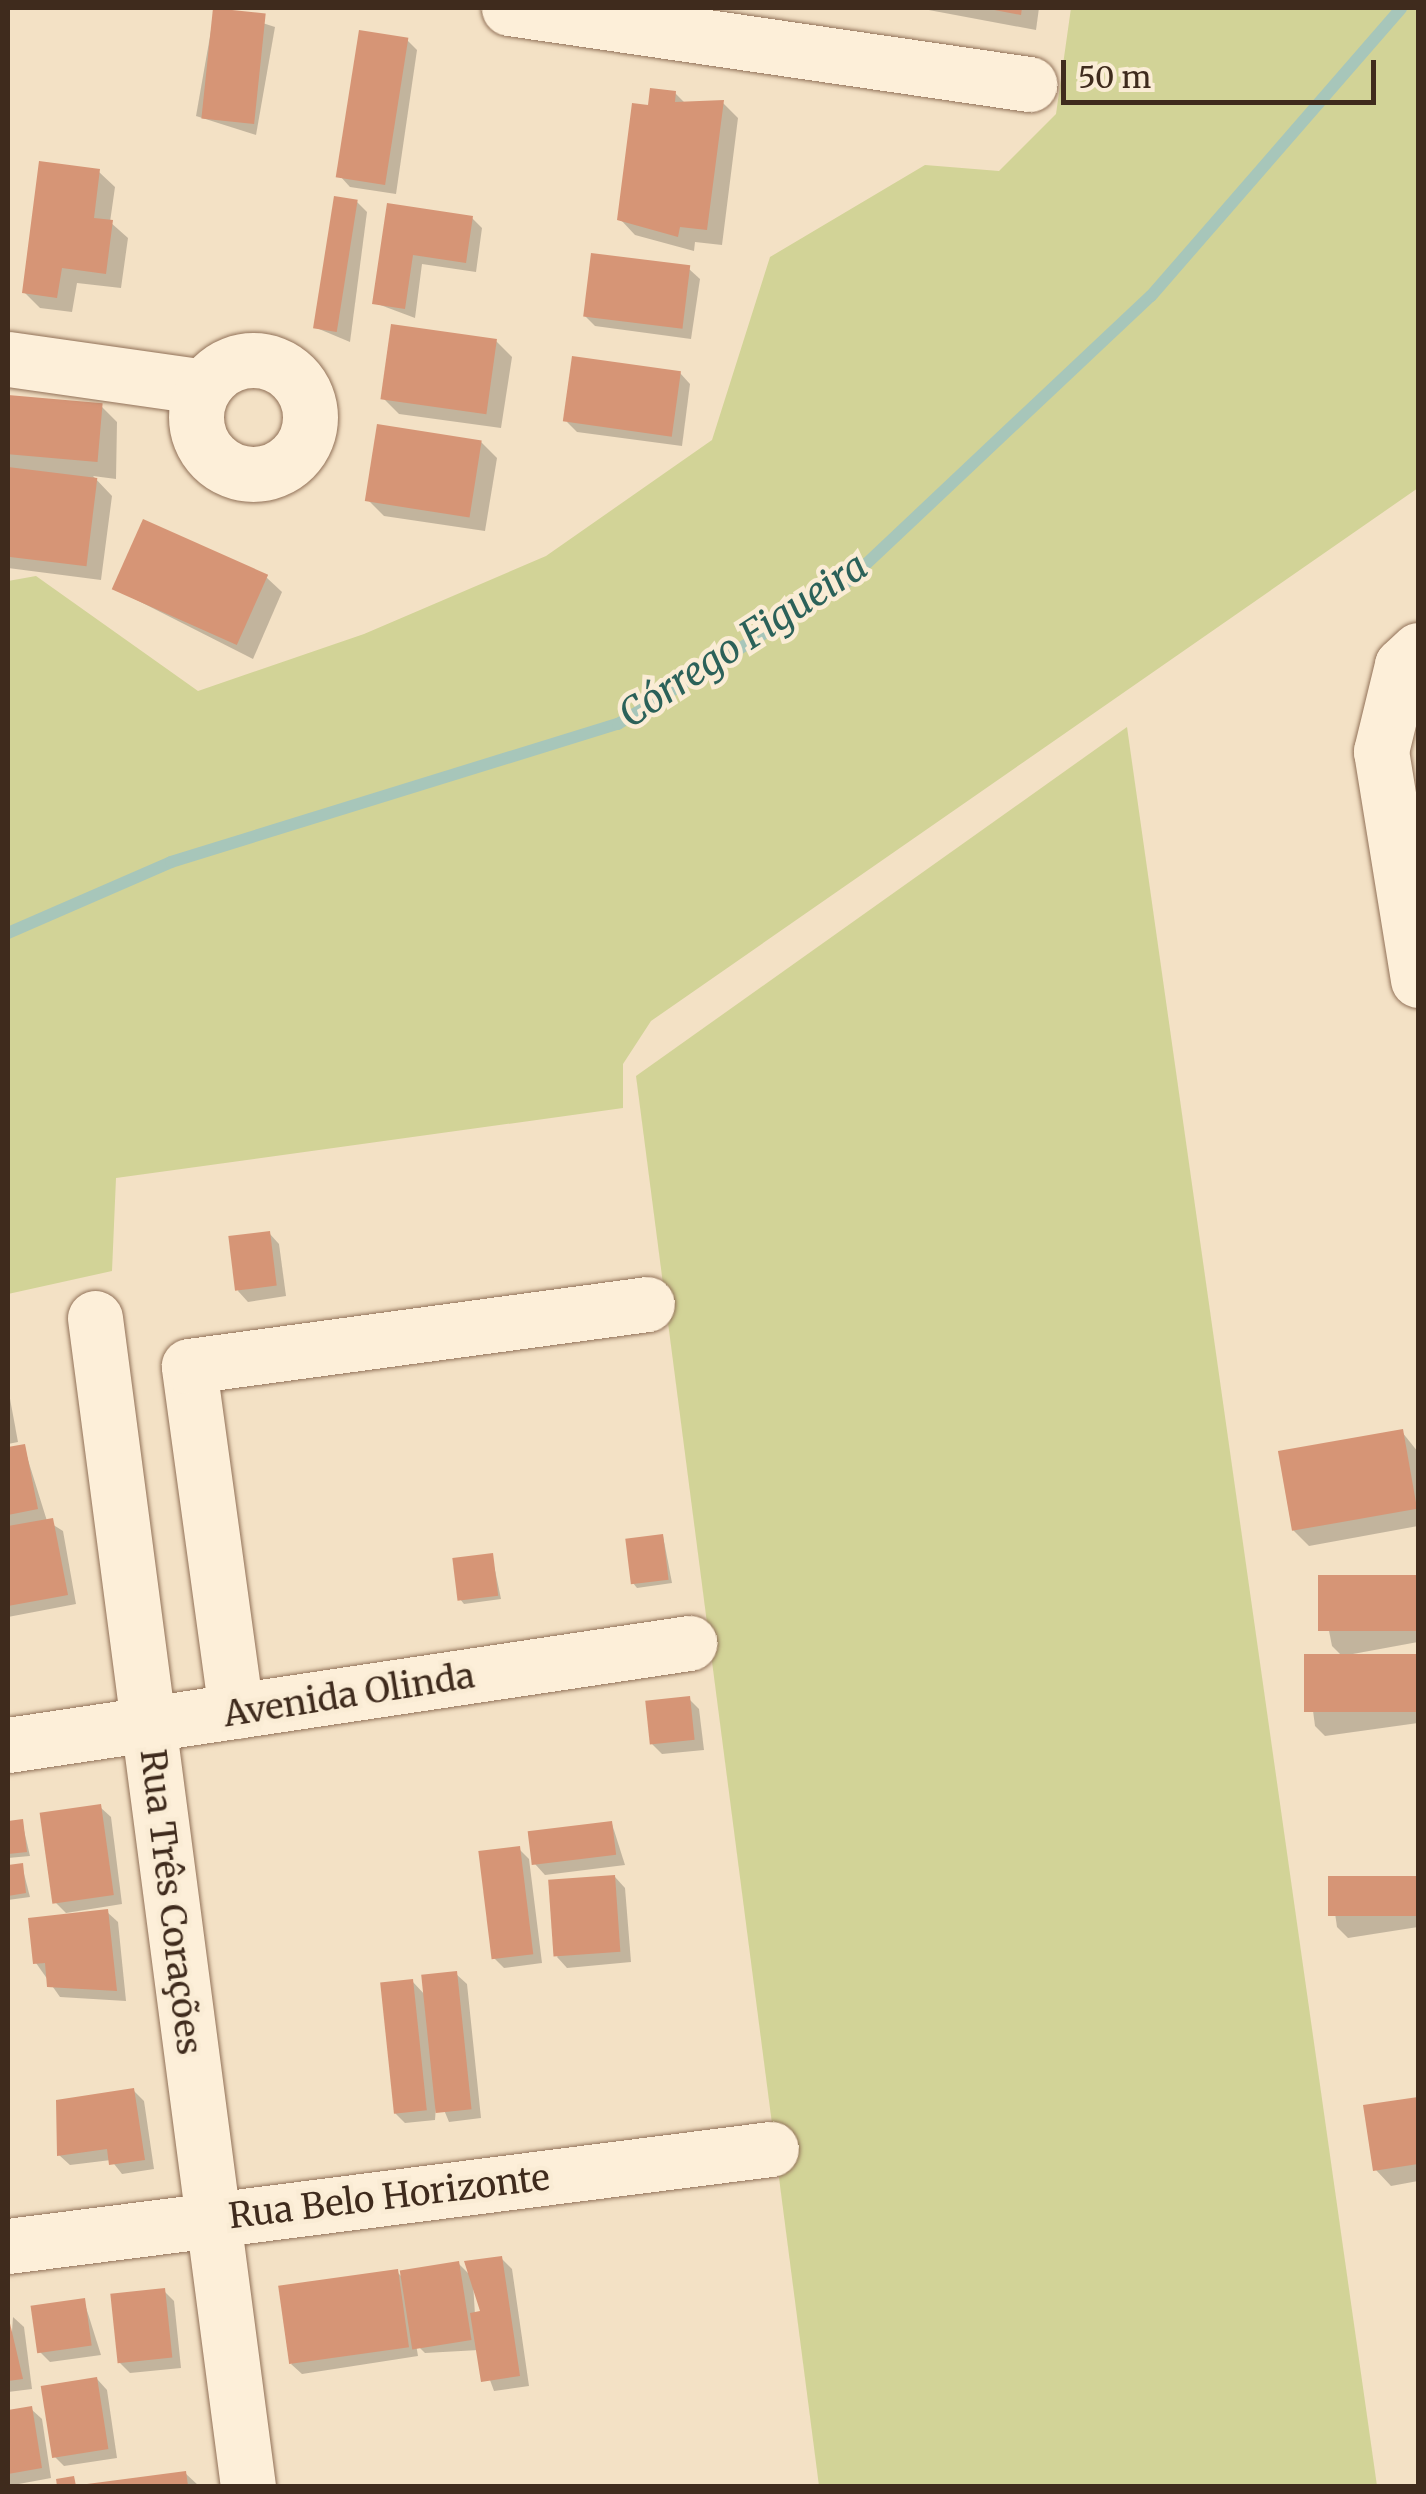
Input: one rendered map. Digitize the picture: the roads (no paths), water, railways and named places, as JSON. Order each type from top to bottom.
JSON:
[{"type":"street","points":[[509,8],[786,31],[1029,84]]},
{"type":"street","points":[[8,359],[204,387]]},
{"type":"street","points":[[1410,658],[1381,751],[1418,980]]},
{"type":"street","points":[[236,1712],[189,1366],[646,1304]]},
{"type":"street","name":"Rua Três Corações","points":[[94,1318],[248,2486]]},
{"type":"street","name":"Avenida Olinda","points":[[8,1745],[690,1643]]},
{"type":"street","name":"Rua Belo Horizonte","points":[[8,2246],[771,2149]]},
{"type":"waterway","name":"Córrego Figueira","points":[[8,933],[171,862],[618,724],[847,582],[1151,296],[1401,8]]}]
